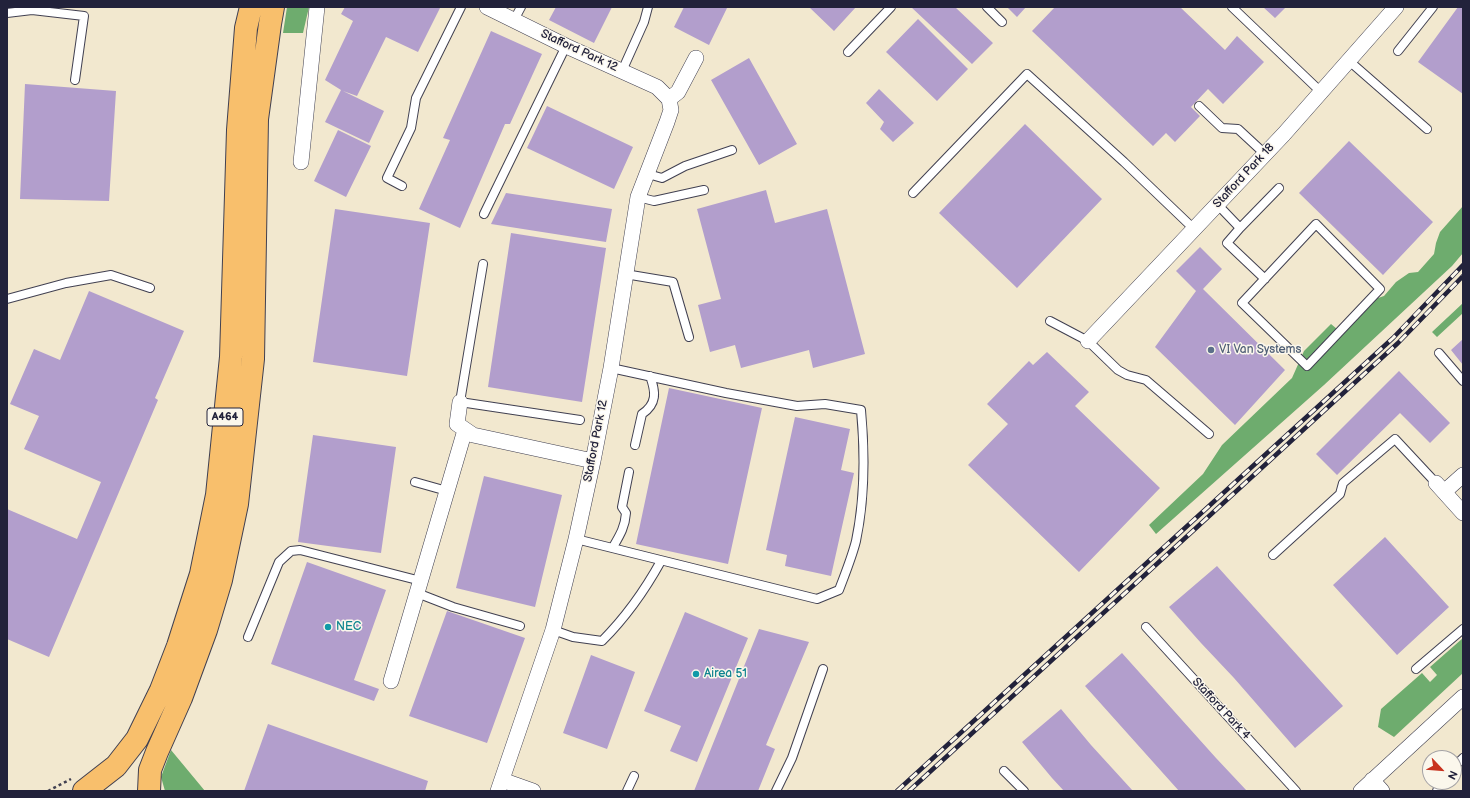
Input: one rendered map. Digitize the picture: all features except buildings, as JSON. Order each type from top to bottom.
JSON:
[{"type":"highway","name":"A464","points":[[84,791],[116,766],[136,739],[161,690],[178,646],[201,574],[217,495],[231,357],[238,130],[246,28],[251,7]]},
{"type":"highway","name":"A464","points":[[149,791],[150,770],[156,752],[181,698],[206,630],[221,580],[237,504],[253,358],[257,119],[273,7]]},
{"type":"street","points":[[301,162],[317,7]]},
{"type":"street","name":"Stafford Park 12","points":[[487,7],[518,13],[566,46],[657,86],[669,99],[671,110],[668,122],[638,197],[611,368],[576,539],[553,630],[500,785],[533,791]]},
{"type":"street","name":"Stafford Park 18","points":[[1088,341],[1265,154],[1396,7]]},
{"type":"street","points":[[669,99],[678,92],[696,58]]},
{"type":"street","points":[[460,402],[457,424],[473,435],[592,461]]},
{"type":"street","points":[[391,681],[465,430]]},
{"type":"street","points":[[1463,475],[1440,487],[1463,513]]},
{"type":"street","points":[[1361,791],[1377,786],[1463,697]]},
{"type":"lane","points":[[402,186],[386,178],[411,128],[416,98],[461,7]]},
{"type":"lane","points":[[622,71],[644,22],[648,7]]},
{"type":"lane","points":[[848,52],[891,7]]},
{"type":"lane","points":[[987,7],[1002,22]]},
{"type":"lane","points":[[1232,7],[1321,92]]},
{"type":"lane","points":[[1398,51],[1434,7]]},
{"type":"lane","points":[[7,13],[32,10],[84,16],[75,80]]},
{"type":"lane","points":[[484,214],[566,46]]},
{"type":"lane","points":[[1348,60],[1427,129]]},
{"type":"lane","points":[[913,193],[1027,74],[1194,228]]},
{"type":"lane","points":[[1199,106],[1222,128],[1238,129],[1265,154]]},
{"type":"lane","points":[[648,174],[662,178],[685,166],[732,150]]},
{"type":"lane","points":[[1265,279],[1227,242],[1279,188]]},
{"type":"lane","points":[[638,197],[654,201],[704,190]]},
{"type":"lane","points":[[1217,204],[1240,228]]},
{"type":"lane","points":[[1316,224],[1380,289],[1307,366],[1242,303],[1265,279],[1316,224]]},
{"type":"lane","points":[[483,264],[460,402],[580,420]]},
{"type":"lane","points":[[625,274],[673,282],[689,337]]},
{"type":"lane","points":[[7,299],[66,283],[111,275],[150,288]]},
{"type":"lane","points":[[1050,321],[1088,341],[1118,370],[1127,375],[1146,380],[1208,434]]},
{"type":"lane","points":[[1438,353],[1463,381]]},
{"type":"lane","points":[[576,539],[817,599],[839,590],[856,542],[863,495],[863,434],[861,410],[825,404],[797,406],[726,393],[611,368]]},
{"type":"lane","points":[[635,445],[642,414],[649,410],[654,396],[654,388],[650,376]]},
{"type":"lane","points":[[1273,555],[1340,494],[1342,483],[1395,439],[1440,487]]},
{"type":"lane","points":[[613,547],[622,533],[626,523],[626,513],[622,507],[629,472]]},
{"type":"lane","points":[[415,482],[447,491]]},
{"type":"lane","points":[[248,637],[279,562],[291,551],[300,550],[419,587],[453,607],[520,626]]},
{"type":"lane","points":[[553,630],[573,637],[602,641],[617,626],[640,596],[661,561]]},
{"type":"lane","name":"Stafford Park 4","points":[[1146,627],[1296,791]]},
{"type":"lane","points":[[1416,669],[1463,629]]},
{"type":"lane","points":[[776,791],[792,758],[824,669]]},
{"type":"lane","points":[[1004,771],[1024,791]]},
{"type":"lane","points":[[627,791],[634,776]]},
{"type":"green space","points":[[287,7],[309,7],[303,33],[283,33]]},
{"type":"green space","points":[[1463,206],[1463,253],[1452,266],[1324,385],[1156,534],[1149,525],[1203,474],[1222,445],[1292,378],[1304,351],[1331,324],[1337,329],[1363,303],[1384,296],[1396,282],[1409,273],[1418,272],[1434,254],[1440,232]]},
{"type":"green space","points":[[1463,303],[1463,313],[1437,337],[1432,332]]},
{"type":"green space","points":[[1463,638],[1463,673],[1394,737],[1378,727],[1381,709],[1422,673],[1430,682],[1437,675],[1430,667]]},
{"type":"green space","points":[[171,750],[205,791],[165,791],[161,777]]},
{"type":"railway","points":[[897,791],[1393,338],[1463,265]]},
{"type":"railway","points":[[909,791],[1398,343],[1463,276]]},
{"type":"place","name":"VI Van Systems","points":[[1211,350]]},
{"type":"place","name":"NEC","points":[[328,627]]},
{"type":"place","name":"Airea 51","points":[[696,674]]}]
